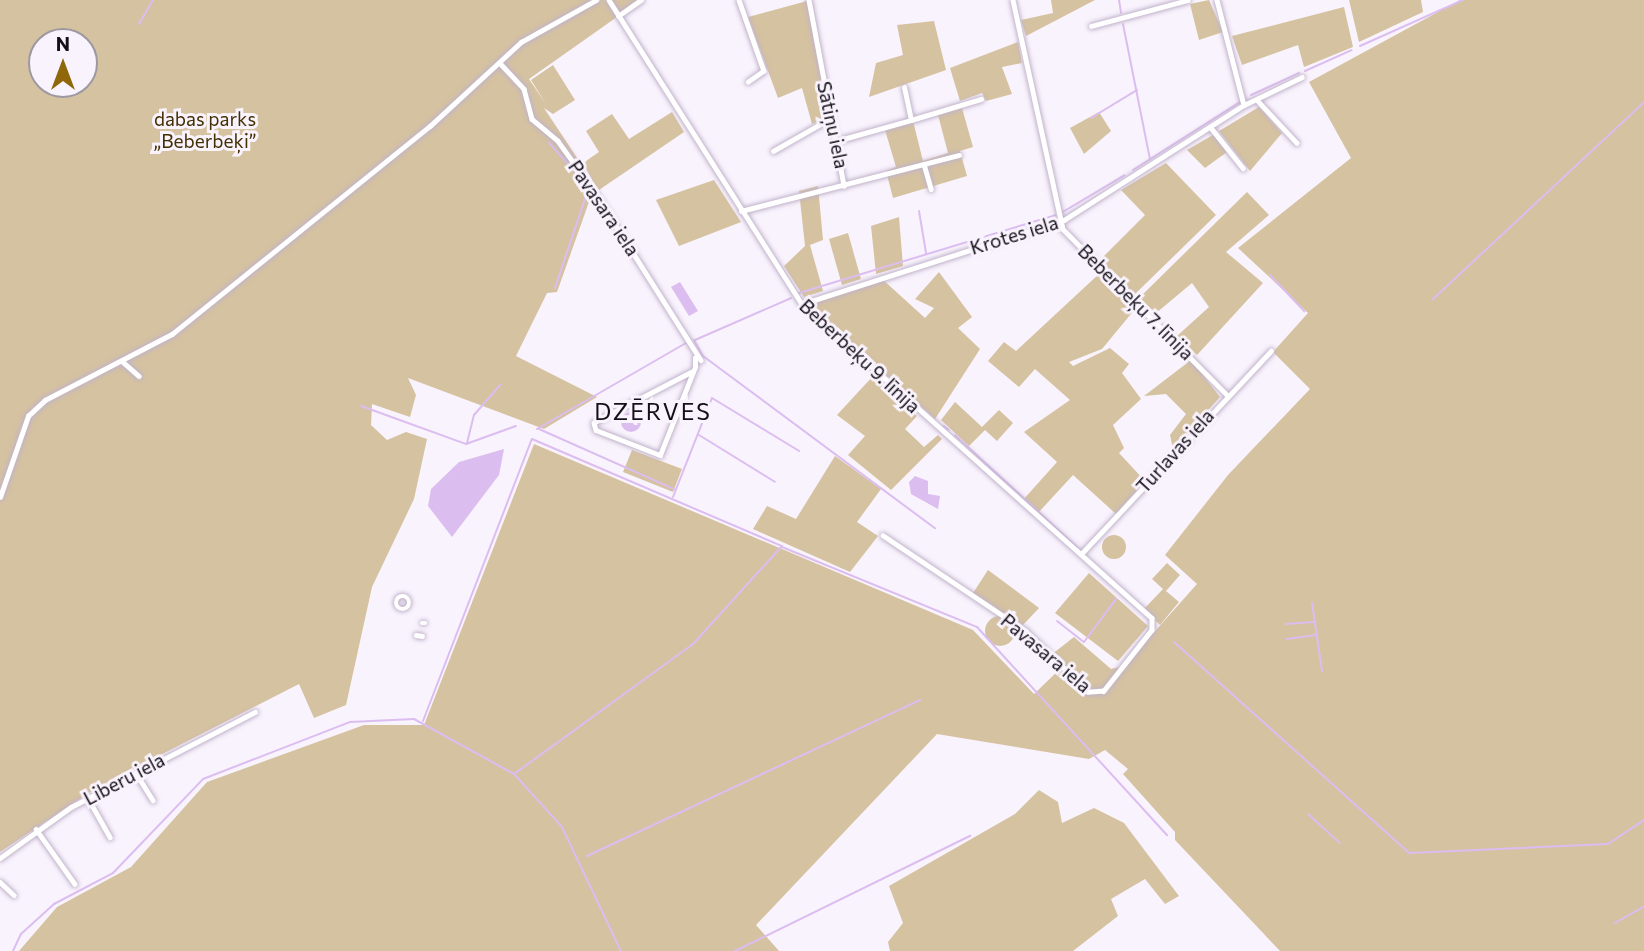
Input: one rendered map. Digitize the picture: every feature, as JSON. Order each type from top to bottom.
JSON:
[{"type":"street","points":[[0,497],[28,416],[45,400],[123,362],[214,302],[500,63],[521,42],[596,0]]},
{"type":"street","name":"Beberbeķu 9. līnija","points":[[610,0],[741,211],[763,234],[802,304],[1081,554],[1153,623]]},
{"type":"street","points":[[618,16],[641,0]]},
{"type":"street","points":[[739,0],[764,71],[748,82]]},
{"type":"street","name":"Sātiņu iela","points":[[741,211],[844,186],[809,0]]},
{"type":"street","points":[[1013,0],[1059,221]]},
{"type":"street","points":[[1091,26],[1188,0]]},
{"type":"street","points":[[1217,0],[1244,105],[1258,101],[1302,77]]},
{"type":"street","name":"Pavasara iela","points":[[500,63],[524,89],[532,119],[558,141],[594,191],[698,359],[692,372]]},
{"type":"street","points":[[904,88],[911,120]]},
{"type":"street","points":[[836,141],[981,99]]},
{"type":"street","points":[[1258,101],[1297,143]]},
{"type":"street","name":"Krotes iela","points":[[802,304],[1059,221],[1212,129],[1244,105]]},
{"type":"street","points":[[773,151],[831,118]]},
{"type":"street","points":[[1212,129],[1243,169]]},
{"type":"street","points":[[844,186],[959,155]]},
{"type":"street","points":[[924,164],[931,189]]},
{"type":"street","name":"Beberbeķu 7. līnija","points":[[1059,221],[1226,394]]},
{"type":"street","name":"Turlavas iela","points":[[1081,554],[1226,394],[1271,351]]},
{"type":"street","points":[[123,362],[139,376]]},
{"type":"street","points":[[692,372],[660,455],[596,430],[594,423],[692,372]]},
{"type":"street","name":"Pavasara iela","points":[[883,536],[1025,631],[1088,692],[1109,686],[1153,623]]},
{"type":"street","name":"Liberu iela","points":[[0,858],[36,829],[88,799],[255,712]]},
{"type":"street","points":[[136,773],[153,800]]},
{"type":"street","points":[[88,799],[110,836]]},
{"type":"street","points":[[36,829],[75,884]]},
{"type":"street","points":[[0,882],[14,895]]},
{"type":"green space","name":"dabas parks „Beberbeķi”","points":[[0,0],[641,0],[529,79],[546,104],[531,80],[553,65],[575,100],[553,114],[544,108],[595,185],[557,292],[547,293],[516,356],[597,397],[544,429],[408,378],[416,395],[410,417],[372,404],[371,425],[387,440],[406,432],[427,439],[414,499],[372,587],[346,705],[314,718],[299,684],[98,787],[0,852]]},
{"type":"green space","points":[[1051,0],[1095,0],[1026,36],[1021,20],[1053,13]]},
{"type":"green space","points":[[1209,0],[1223,32],[1199,40],[1190,4]]},
{"type":"green space","points":[[1349,0],[1421,0],[1423,12],[1359,42]]},
{"type":"green space","points":[[1460,0],[1644,0],[1644,951],[1280,951],[1175,840],[1175,832],[1123,774],[1128,769],[1105,750],[1089,759],[937,734],[756,925],[779,951],[19,951],[57,907],[131,867],[207,782],[364,725],[424,725],[534,444],[973,630],[1034,694],[1062,667],[1051,655],[1074,637],[1111,669],[1124,666],[1197,584],[1165,555],[1228,475],[1310,389],[1273,352],[1308,313],[1238,248],[1351,158],[1309,82]]},
{"type":"green space","points":[[807,1],[828,117],[812,124],[802,88],[778,98],[748,17]]},
{"type":"green space","points":[[1344,7],[1353,47],[1304,67],[1298,45],[1242,65],[1232,36]]},
{"type":"green space","points":[[934,21],[946,70],[869,97],[876,63],[903,55],[897,25]]},
{"type":"green space","points":[[1018,42],[1022,63],[1002,67],[1012,94],[986,101],[982,93],[960,101],[950,68]]},
{"type":"green space","points":[[1259,107],[1282,133],[1250,171],[1219,131]]},
{"type":"green space","points":[[962,108],[973,147],[960,151],[967,176],[893,198],[886,171],[896,167],[885,130],[913,121],[923,161],[948,153],[938,115]]},
{"type":"green space","points":[[672,112],[684,132],[599,190],[583,163],[599,152],[586,131],[612,114],[629,139]]},
{"type":"green space","points":[[1099,112],[1111,131],[1084,154],[1070,128]]},
{"type":"green space","points":[[1213,135],[1227,152],[1205,168],[1187,150]]},
{"type":"green space","points":[[1166,163],[1216,215],[1133,296],[1100,260],[1145,215],[1121,190]]},
{"type":"green space","points":[[714,180],[741,222],[679,246],[656,200]]},
{"type":"green space","points":[[818,186],[823,240],[810,245],[823,291],[804,297],[784,266],[805,246],[799,191]]},
{"type":"green space","points":[[1247,192],[1269,215],[1226,252],[1263,283],[1197,355],[1177,336],[1209,307],[1192,283],[1155,314],[1139,298]]},
{"type":"green space","points":[[899,217],[903,266],[876,274],[871,226]]},
{"type":"green space","points":[[848,233],[861,279],[842,285],[829,239]]},
{"type":"green space","points":[[939,272],[972,317],[958,328],[980,349],[935,419],[807,304],[881,278],[925,318],[934,308],[915,299]]},
{"type":"green space","points":[[1100,273],[1135,309],[1102,349],[1069,362],[1073,366],[1110,348],[1129,364],[1122,373],[1141,399],[1113,425],[1124,448],[1119,453],[1145,481],[1116,514],[1073,475],[1038,513],[1023,500],[1057,462],[1024,432],[1070,400],[1035,369],[1019,387],[988,361],[1004,342],[1016,351]]},
{"type":"green space","points":[[1191,360],[1220,397],[1173,449],[1170,435],[1186,414],[1166,394],[1144,396]]},
{"type":"green space","points":[[873,376],[917,416],[905,429],[924,447],[938,435],[942,439],[891,490],[848,455],[865,436],[837,415]]},
{"type":"green space","points":[[955,402],[982,427],[999,410],[1013,423],[997,441],[985,430],[969,446],[941,420]]},
{"type":"green space","points":[[632,450],[682,469],[673,492],[623,472]]},
{"type":"green space","points":[[835,456],[881,489],[857,522],[878,536],[850,572],[753,529],[767,506],[796,519]]},
{"type":"green space","points":[[1114,535],[1123,538],[1126,547],[1123,556],[1114,559],[1105,556],[1102,547],[1105,538]]},
{"type":"green space","points":[[1167,563],[1180,575],[1166,591],[1179,602],[1160,625],[1144,609],[1163,589],[1152,579]]},
{"type":"green space","points":[[988,570],[1039,608],[1022,626],[973,593]]},
{"type":"green space","points":[[1089,573],[1148,626],[1118,661],[1055,613]]},
{"type":"green space","points":[[1000,616],[1011,620],[1015,631],[1011,642],[1000,646],[989,642],[985,631],[989,620]]},
{"type":"green space","points":[[1039,790],[1058,802],[1062,823],[1094,808],[1124,823],[1179,896],[1165,904],[1145,879],[1111,899],[1118,916],[1073,951],[890,951],[888,942],[903,923],[889,886],[1015,814]]},
{"type":"shaded area","points":[[680,282],[698,311],[689,316],[671,287]]},
{"type":"shaded area","points":[[631,412],[638,415],[641,422],[638,429],[631,432],[624,429],[621,422],[624,415]]},
{"type":"shaded area","points":[[504,449],[499,475],[452,537],[428,506],[431,489],[459,462]]},
{"type":"shaded area","points":[[915,476],[928,481],[928,494],[940,496],[938,509],[911,494],[909,482]]},
{"type":"waterway","points":[[139,24],[153,0]]},
{"type":"waterway","points":[[1119,0],[1121,13]]},
{"type":"waterway","points":[[1360,46],[1463,0]]},
{"type":"waterway","points":[[1123,24],[1150,159]]},
{"type":"waterway","points":[[1305,71],[1352,50]]},
{"type":"waterway","points":[[1251,95],[1299,73]]},
{"type":"waterway","points":[[1091,118],[1137,90]]},
{"type":"waterway","points":[[1133,170],[1240,102]]},
{"type":"waterway","points":[[1433,299],[1644,102]]},
{"type":"waterway","points":[[549,143],[583,180]]},
{"type":"waterway","points":[[1061,213],[1125,175]]},
{"type":"waterway","points":[[555,288],[589,187]]},
{"type":"waterway","points":[[919,211],[926,253]]},
{"type":"waterway","points":[[799,293],[1055,215]]},
{"type":"waterway","points":[[1057,225],[1096,266]]},
{"type":"waterway","points":[[1102,272],[1136,306]]},
{"type":"waterway","points":[[1270,275],[1304,311]]},
{"type":"waterway","points":[[695,340],[791,298]]},
{"type":"waterway","points":[[1164,335],[1178,348]]},
{"type":"waterway","points":[[694,340],[703,356],[935,528]]},
{"type":"waterway","points":[[537,429],[686,343]]},
{"type":"waterway","points":[[467,443],[474,415],[500,385]]},
{"type":"waterway","points":[[673,497],[712,398],[799,451]]},
{"type":"waterway","points":[[361,406],[466,444],[516,426]]},
{"type":"waterway","points":[[944,426],[949,430]]},
{"type":"waterway","points":[[539,429],[674,489]]},
{"type":"waterway","points":[[699,435],[775,482]]},
{"type":"waterway","points":[[955,435],[1077,547]]},
{"type":"waterway","points":[[423,721],[532,439],[782,546],[693,644],[514,774]]},
{"type":"waterway","points":[[782,547],[977,627],[1167,835]]},
{"type":"waterway","points":[[1057,621],[1084,642],[1116,599]]},
{"type":"waterway","points":[[1312,603],[1322,671]]},
{"type":"waterway","points":[[1286,624],[1314,622]]},
{"type":"waterway","points":[[1287,639],[1316,635]]},
{"type":"waterway","points":[[1174,642],[1409,853],[1608,844],[1644,820]]},
{"type":"waterway","points":[[587,856],[920,700]]},
{"type":"waterway","points":[[13,951],[21,934],[54,904],[113,873],[203,779],[350,722],[414,719],[514,774],[562,827],[621,951]]},
{"type":"waterway","points":[[1308,814],[1340,843]]},
{"type":"waterway","points":[[735,951],[970,836]]},
{"type":"waterway","points":[[1615,923],[1644,906]]},
{"type":"district","name":"DZĒRVES","points":[[653,411]]}]
